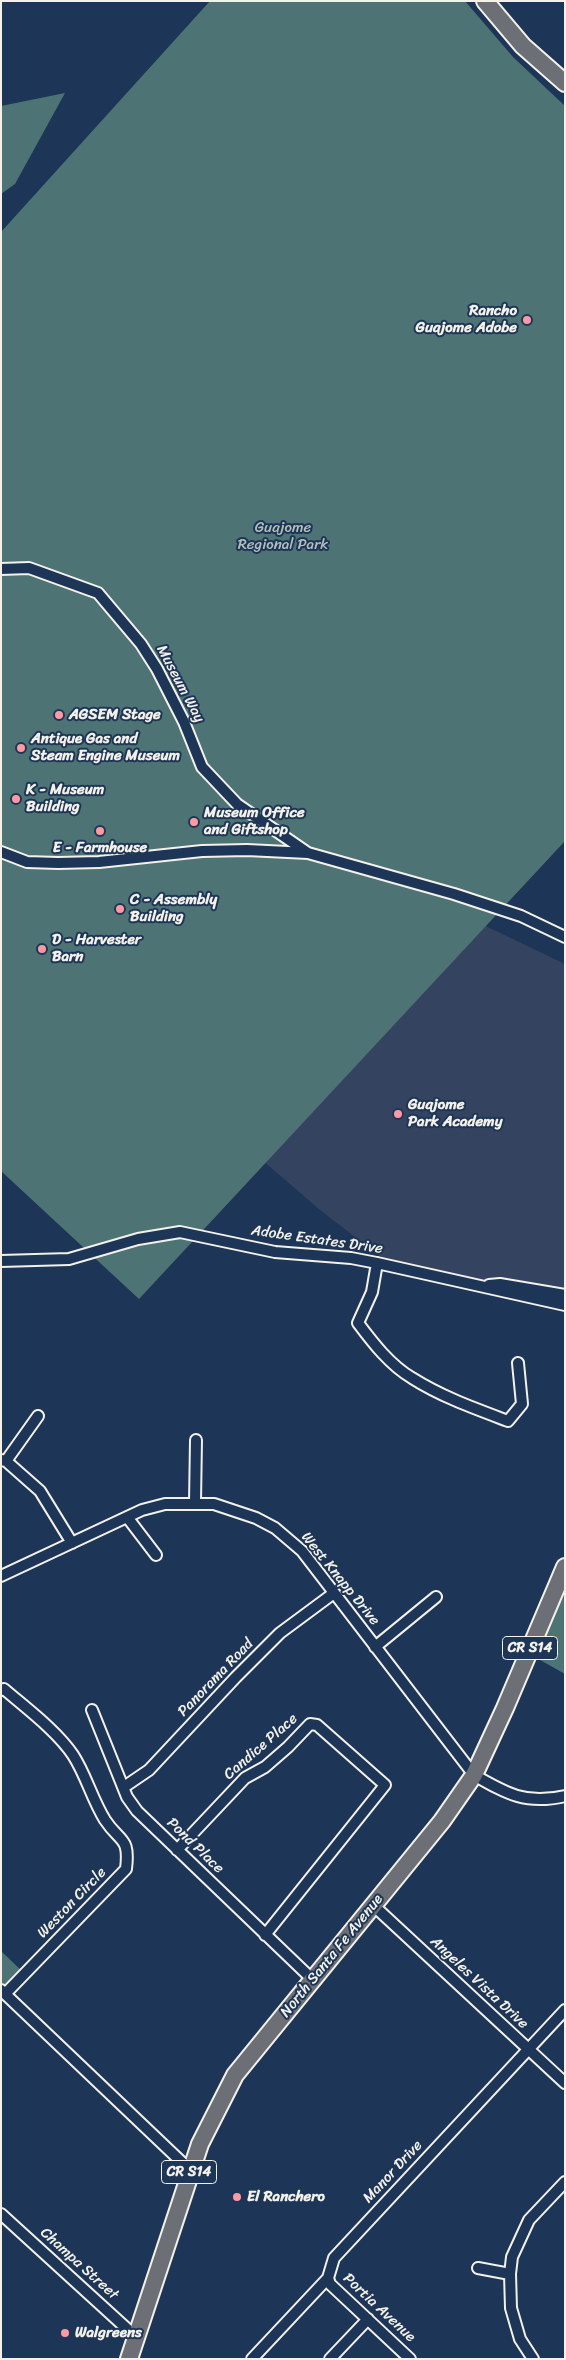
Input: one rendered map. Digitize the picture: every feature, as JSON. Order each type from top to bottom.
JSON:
[{"type":"main road","points":[[485,1],[523,46],[565,83]]},
{"type":"main road","name":"North Santa Fe Avenue","points":[[129,2359],[190,2170],[200,2144],[235,2075],[442,1821],[474,1775],[505,1708],[565,1567]]},
{"type":"street","name":"Museum Way","points":[[1,569],[29,568],[98,593],[141,644],[157,668],[192,739],[202,767],[237,804],[308,853]]},
{"type":"street","name":"Museum Way","points":[[1,852],[27,862],[58,863],[99,862],[211,851],[247,850],[308,853],[454,894],[521,916],[565,937]]},
{"type":"street","name":"Adobe Estates Drive","points":[[1,1260],[69,1259],[138,1239],[180,1232],[275,1252],[351,1258],[565,1305]]},
{"type":"street","points":[[377,1263],[372,1292],[358,1323],[376,1347],[411,1378],[463,1404],[508,1421],[522,1404],[518,1363]]},
{"type":"street","name":"Adobe Estates Drive","points":[[481,1286],[500,1284],[565,1295]]},
{"type":"street","points":[[38,1416],[4,1461],[40,1491],[72,1542]]},
{"type":"street","points":[[195,1502],[196,1440]]},
{"type":"street","name":"West Knapp Drive","points":[[1,1576],[142,1510],[165,1504],[195,1502],[214,1504],[256,1518],[275,1528],[302,1551],[474,1775]]},
{"type":"street","points":[[127,1517],[156,1555]]},
{"type":"street","name":"Panorama Road","points":[[124,1787],[149,1770],[280,1633],[334,1593]]},
{"type":"street","points":[[375,1647],[436,1597]]},
{"type":"street","name":"Weston Circle","points":[[1,1690],[4,1689],[32,1713],[72,1753],[106,1821],[126,1843],[128,1852],[126,1869],[3,1991],[190,2170]]},
{"type":"street","name":"Pond Place","points":[[92,1710],[127,1797],[137,1811],[312,1979]]},
{"type":"street","name":"Candice Place","points":[[177,1850],[245,1778],[264,1767],[310,1724],[317,1725],[385,1785],[265,1935]]},
{"type":"street","points":[[474,1775],[503,1792],[524,1799],[546,1800],[565,1796]]},
{"type":"street","name":"Angeles Vista Drive","points":[[374,1905],[565,2083]]},
{"type":"street","name":"Manor Drive","points":[[252,2359],[328,2278],[334,2258],[565,2010]]},
{"type":"street","points":[[533,2359],[520,2339],[511,2308],[510,2274],[512,2257],[529,2220],[565,2182]]},
{"type":"street","name":"Champa Street","points":[[1,2214],[136,2337]]},
{"type":"street","points":[[478,2268],[510,2274]]},
{"type":"street","name":"Portia Avenue","points":[[328,2278],[330,2284],[410,2359]]},
{"type":"street","points":[[330,2359],[368,2318]]},
{"type":"shaded area","name":"Guajome Park Academy","points":[[425,897],[565,964],[565,1300],[385,1260],[320,1210],[254,1153]]},
{"type":"green space","name":"Guajome Regional Park","points":[[210,1],[465,1],[513,57],[565,106],[565,841],[139,1299],[1,1171],[1,232]]},
{"type":"green space","points":[[65,93],[15,184],[1,194],[1,106]]},
{"type":"green space","points":[[565,1594],[565,1674],[533,1656]]},
{"type":"green space","points":[[1,1951],[22,1971],[1,1993]]},
{"type":"place","name":"Rancho Guajome Adobe","points":[[527,320]]},
{"type":"place","name":"AGSEM Stage","points":[[59,715]]},
{"type":"place","name":"Antique Gas and Steam Engine Museum","points":[[21,748]]},
{"type":"place","name":"K - Museum Building","points":[[16,799]]},
{"type":"place","name":"Museum Office and Giftshop","points":[[194,822]]},
{"type":"place","name":"E - Farmhouse","points":[[100,831]]},
{"type":"place","name":"C - Assembly Building","points":[[120,909]]},
{"type":"place","name":"D - Harvester Barn","points":[[42,949]]},
{"type":"place","name":"Guajome Park Academy","points":[[398,1114]]},
{"type":"place","name":"El Ranchero","points":[[237,2197]]},
{"type":"place","name":"Walgreens","points":[[65,2333]]}]
